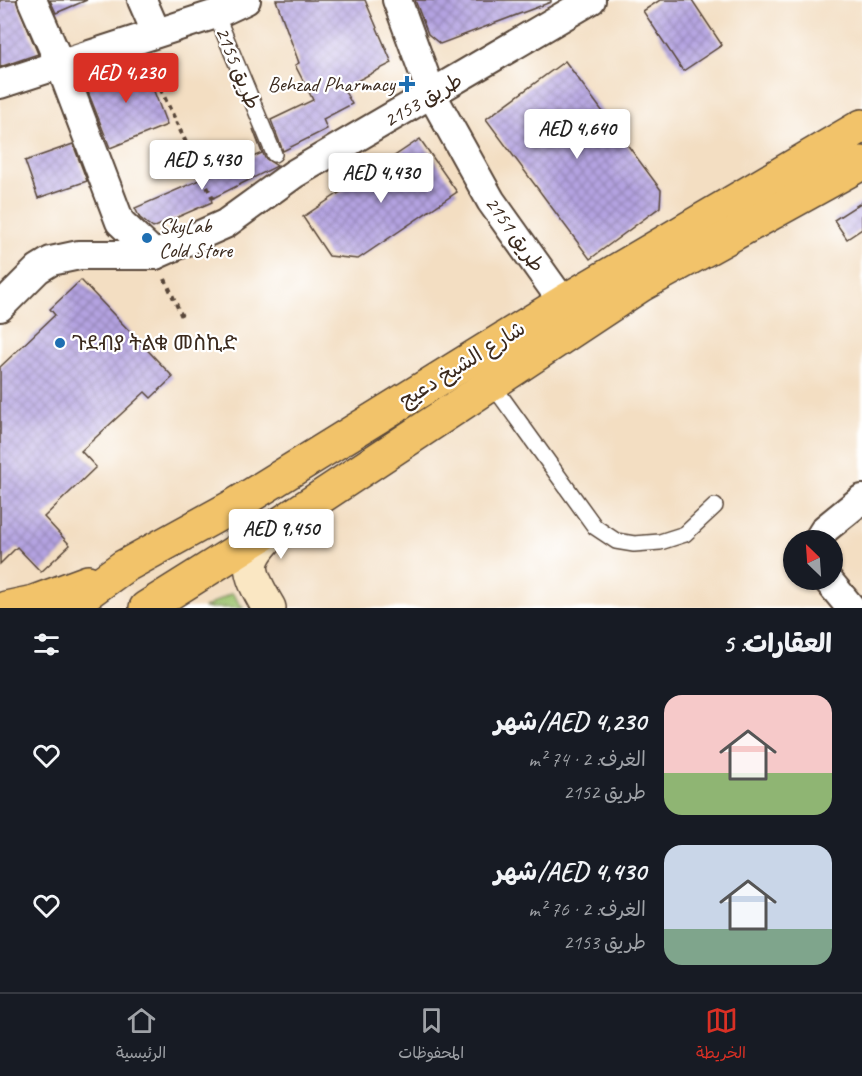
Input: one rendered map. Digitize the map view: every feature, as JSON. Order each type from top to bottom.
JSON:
[{"type":"main road","name":"شارع الشيخ دعيج","points":[[66,608],[123,567],[232,507],[563,302],[862,126]]},
{"type":"main road","name":"شارع الشيخ دعيج","points":[[146,608],[284,522],[641,285],[862,163]]},
{"type":"main road","points":[[269,608],[255,584],[250,564],[255,549],[284,522]]},
{"type":"main road","points":[[6,608],[34,602],[123,567]]},
{"type":"street","points":[[32,0],[60,64],[120,222],[155,255]]},
{"type":"street","points":[[142,0],[146,36]]},
{"type":"street","name":"طريق 2155","points":[[0,84],[216,14],[246,0]]},
{"type":"street","name":"طريق 2151","points":[[397,0],[432,95],[491,201],[563,302]]},
{"type":"street","name":"طريق 2153","points":[[0,307],[38,269],[51,261],[79,255],[155,255],[225,224],[294,174],[591,0]]},
{"type":"street","points":[[824,530],[862,499]]},
{"type":"street","points":[[836,590],[851,608]]},
{"type":"lane","name":"طريق 2155","points":[[216,14],[274,154]]},
{"type":"lane","points":[[492,384],[596,527],[616,541],[634,544],[660,542],[685,534],[715,506]]},
{"type":"path","points":[[146,36],[225,224]]},
{"type":"path","points":[[155,255],[183,319]]},
{"type":"green space","points":[[232,593],[243,608],[204,608]]},
{"type":"building","points":[[0,0],[16,0],[38,54],[0,67]]},
{"type":"building","points":[[50,0],[87,0],[56,13]]},
{"type":"building","points":[[276,0],[365,0],[392,63],[343,88],[352,104],[323,119],[327,129],[283,151],[271,120],[313,100],[295,65],[299,63]]},
{"type":"building","points":[[415,0],[551,0],[551,2],[440,44],[428,34]]},
{"type":"building","points":[[660,0],[692,0],[722,45],[683,71],[643,11]]},
{"type":"building","points":[[142,60],[167,125],[110,148],[85,84]]},
{"type":"building","points":[[565,61],[661,190],[660,207],[590,259],[486,119]]},
{"type":"building","points":[[253,129],[265,158],[277,166],[211,199],[212,202],[153,228],[140,218],[135,208],[262,153]]},
{"type":"building","points":[[420,139],[457,192],[358,259],[329,256],[303,217]]},
{"type":"building","points":[[73,144],[87,181],[38,198],[25,161]]},
{"type":"building","points":[[862,202],[862,229],[847,239],[834,220]]},
{"type":"building","points":[[81,280],[173,377],[151,398],[145,392],[81,451],[96,467],[44,517],[70,545],[41,572],[17,547],[0,564],[0,367],[55,315],[50,309]]},
{"type":"place","name":"Behzad Pharmacy","points":[[407,84]]},
{"type":"place","name":"SkyLab Cold Store","points":[[147,238]]},
{"type":"place","name":"ጉደብያ ትልቁ መስኪድ","points":[[60,343]]}]
